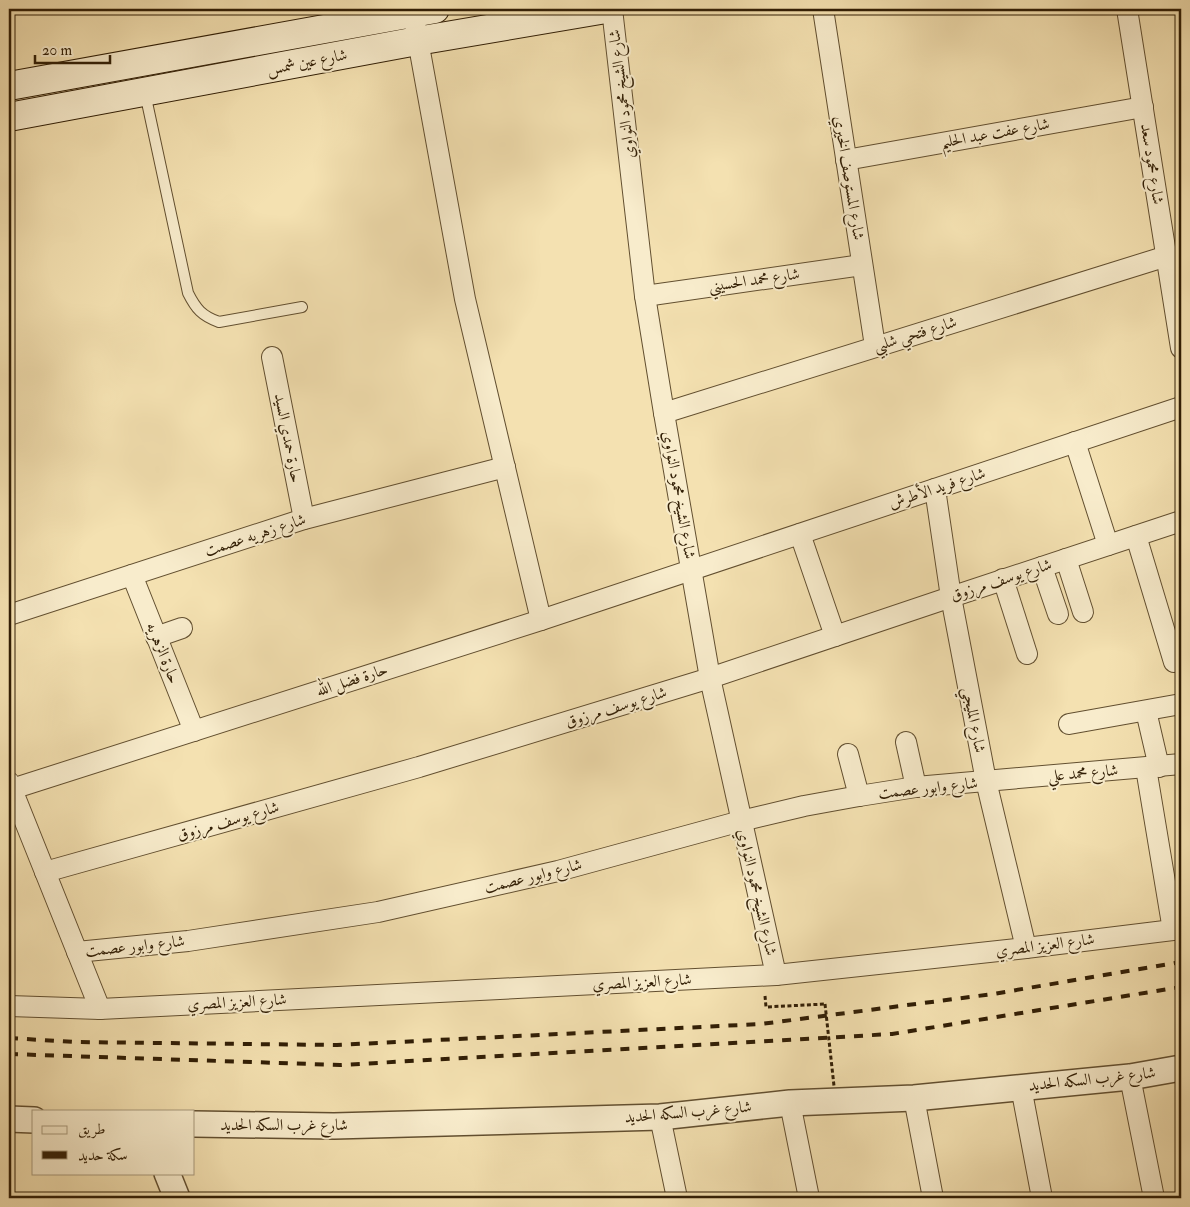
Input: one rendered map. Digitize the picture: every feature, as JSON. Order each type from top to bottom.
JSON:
[{"type":"main road","name":"شارع عين شمس","points":[[9,117],[606,9]]},
{"type":"main road","name":"شارع عين شمس","points":[[9,86],[428,10]]},
{"type":"street","name":"شارع الشيخ محمود النواوي","points":[[612,9],[645,296],[664,412],[710,678],[776,975]]},
{"type":"street","name":"شارع المستوصف الخيري","points":[[823,9],[874,346]]},
{"type":"street","name":"شارع محمود سعد","points":[[1127,9],[1181,348]]},
{"type":"street","points":[[428,10],[417,42],[465,299],[542,620]]},
{"type":"street","name":"شارع عفت عبد الحليم","points":[[846,160],[1143,107]]},
{"type":"street","name":"شارع فتحي شلبي","points":[[664,412],[1167,256]]},
{"type":"street","name":"شارع محمد الحسيني","points":[[645,296],[862,265]]},
{"type":"street","name":"حارة حمدي السيد","points":[[272,357],[304,520]]},
{"type":"street","name":"شارع فريد الأطرش","points":[[692,569],[1181,407]]},
{"type":"street","points":[[1075,442],[1108,545]]},
{"type":"street","name":"شارع زهريه عصمت","points":[[9,614],[304,520],[505,467]]},
{"type":"street","name":"شارع المليجي","points":[[935,489],[951,597],[986,782],[1026,948]]},
{"type":"street","name":"شارع يوسف مرزوق","points":[[45,872],[419,767],[710,678],[1003,579],[1181,522]]},
{"type":"street","points":[[800,534],[835,636]]},
{"type":"street","points":[[1136,536],[1174,662]]},
{"type":"street","points":[[1066,559],[1083,612]]},
{"type":"street","points":[[1042,567],[1058,614]]},
{"type":"street","name":"حارة فضل الله","points":[[10,786],[194,731],[542,620],[692,569]]},
{"type":"street","name":"حارة الزهريه","points":[[132,575],[194,731]]},
{"type":"street","points":[[1003,579],[1027,654]]},
{"type":"street","points":[[156,636],[182,628]]},
{"type":"street","points":[[1069,724],[1181,704]]},
{"type":"street","points":[[1146,711],[1152,768],[1177,929]]},
{"type":"street","points":[[906,742],[916,788]]},
{"type":"street","points":[[848,754],[858,796]]},
{"type":"street","name":"شارع محمد علي","points":[[986,782],[1181,764]]},
{"type":"street","name":"شارع وابور عصمت","points":[[77,952],[188,941],[378,912],[558,871],[741,821],[858,796],[916,788],[986,782]]},
{"type":"street","points":[[10,786],[100,1009]]},
{"type":"street","name":"شارع العزيز المصري","points":[[9,1006],[100,1009],[776,975],[1026,948],[1177,929]]},
{"type":"street","name":"شارع غرب السكه الحديد","points":[[195,1124],[334,1126],[660,1117],[790,1103],[914,1098],[1130,1077],[1181,1068]]},
{"type":"street","points":[[1130,1077],[1154,1198]]},
{"type":"street","points":[[1021,1087],[1042,1198]]},
{"type":"street","points":[[914,1098],[933,1198]]},
{"type":"street","points":[[790,1103],[809,1198]]},
{"type":"street","points":[[660,1117],[677,1198]]},
{"type":"street","points":[[9,1119],[32,1120]]},
{"type":"street","points":[[167,1174],[177,1198]]},
{"type":"lane","points":[[145,92],[188,293],[195,306],[207,317],[219,322],[302,307]]},
{"type":"path","points":[[766,1007],[825,1004],[834,1086]]},
{"type":"railway","points":[[9,1038],[75,1042],[337,1045],[761,1024],[993,994],[1181,962]]},
{"type":"railway","points":[[9,1054],[340,1065],[892,1034],[1181,987]]}]
